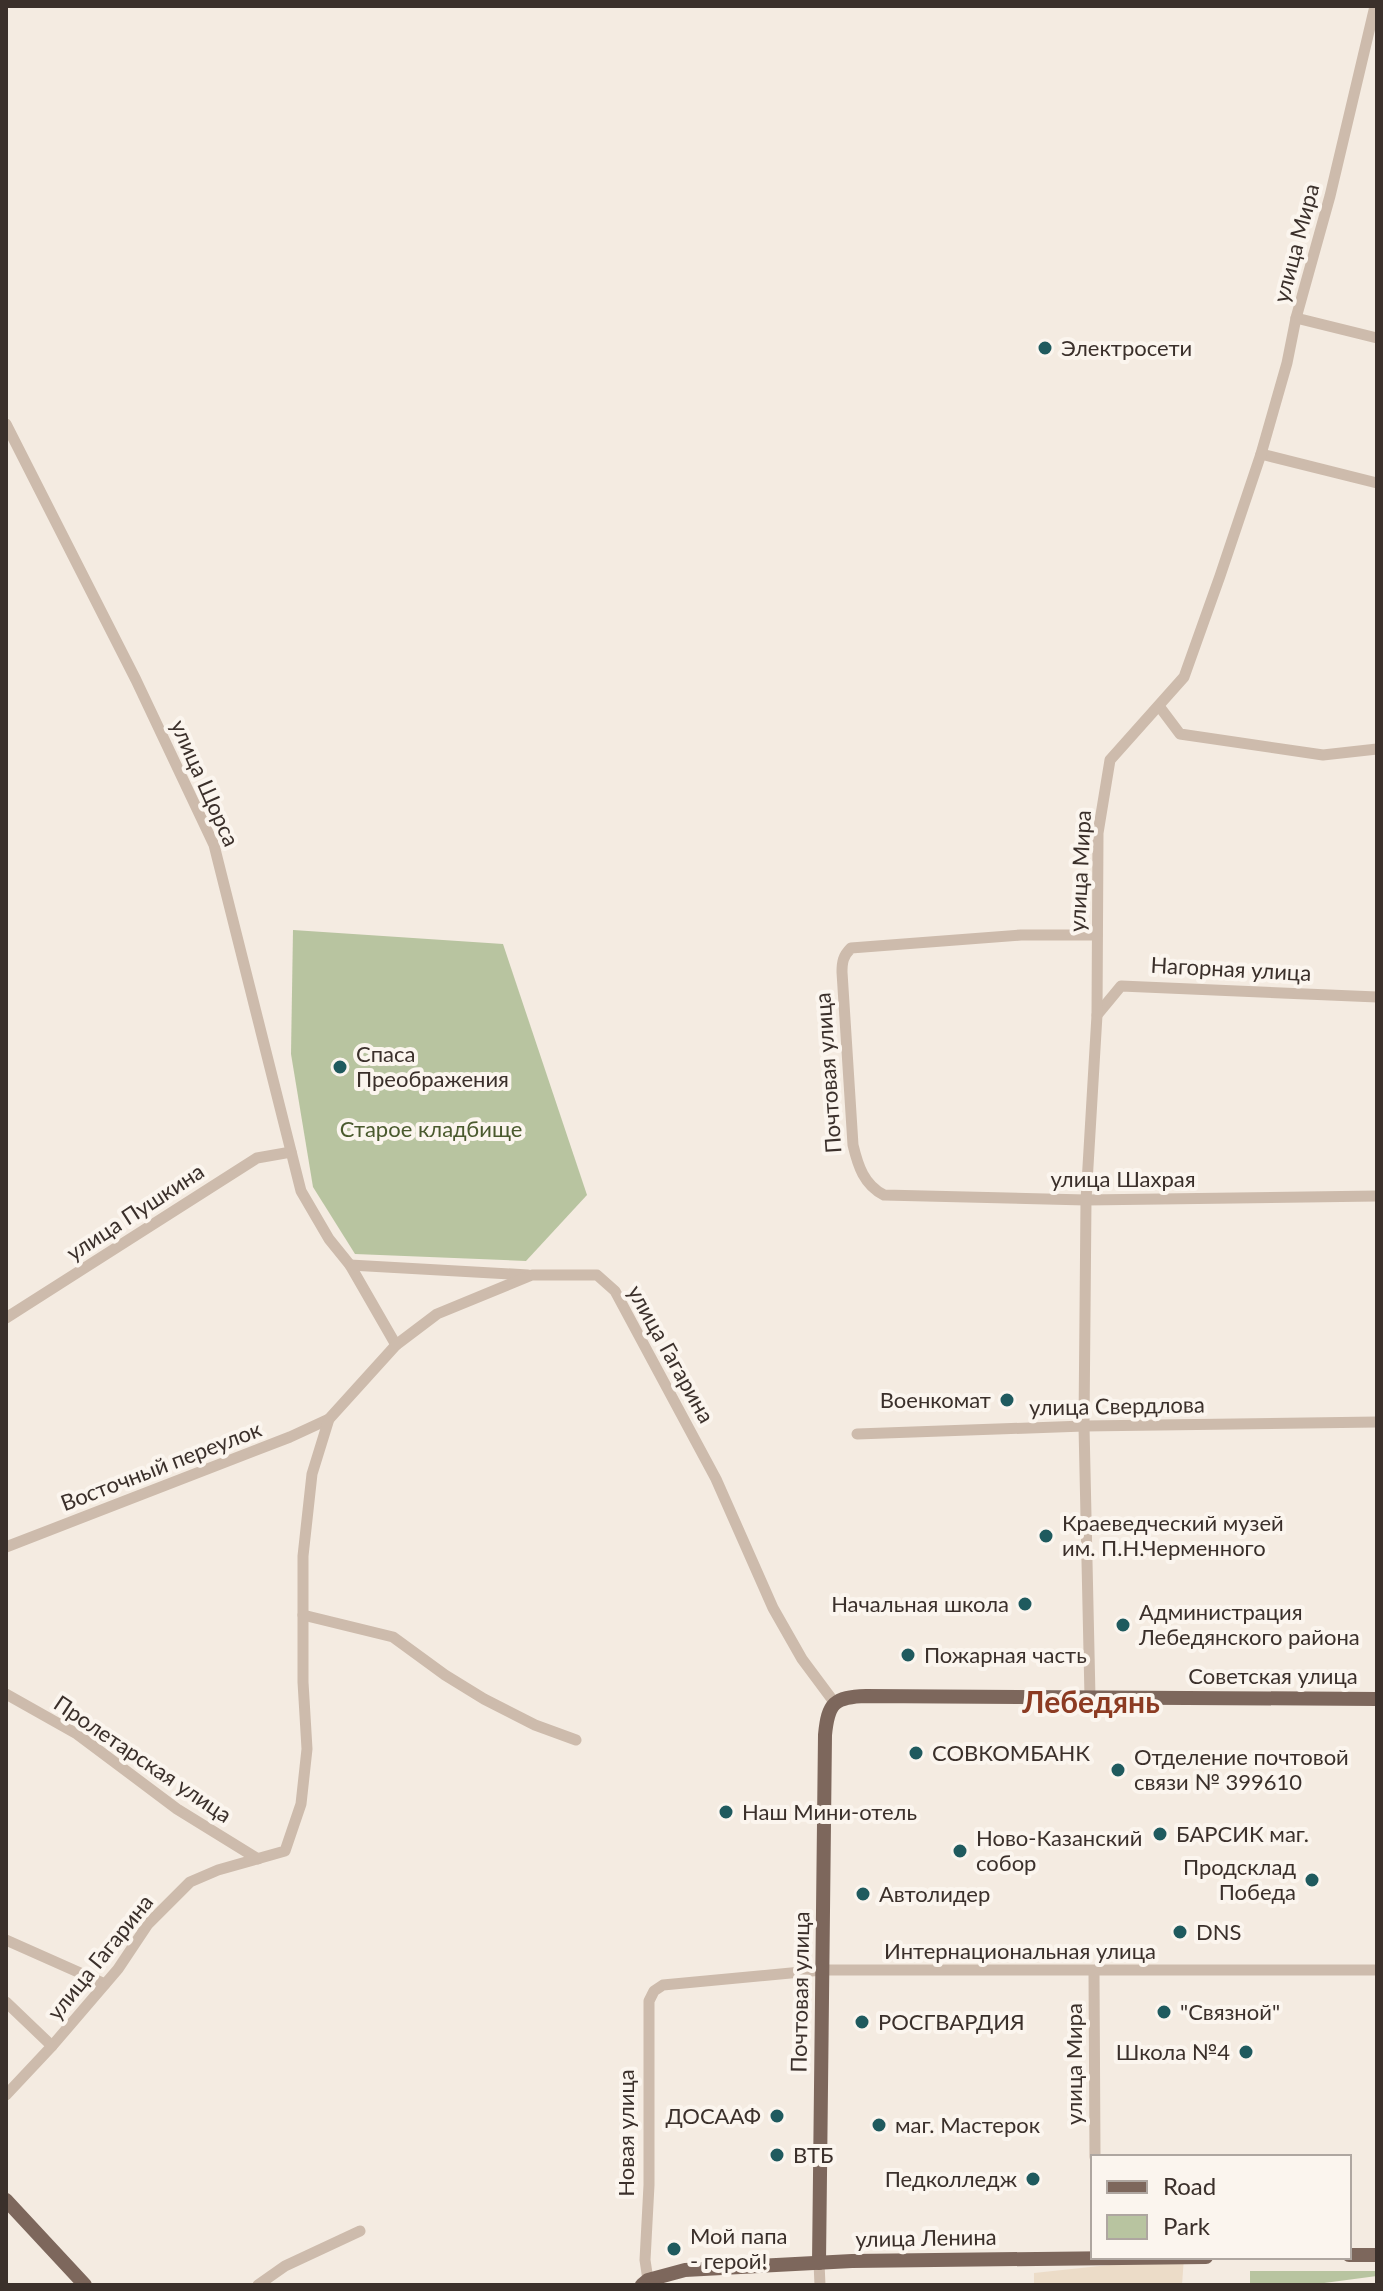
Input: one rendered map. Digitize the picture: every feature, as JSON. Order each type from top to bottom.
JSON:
[{"type":"main road","name":"Советская улица","points":[[834,1702],[866,1696],[1377,1699]]},
{"type":"main road","name":"Почтовая улица","points":[[819,2263],[825,1735],[829,1708],[834,1702]]},
{"type":"main road","points":[[6,2200],[85,2285]]},
{"type":"main road","points":[[1351,2255],[1377,2255]]},
{"type":"main road","name":"улица Ленина","points":[[645,2282],[685,2270],[819,2263],[1091,2258]]},
{"type":"street","name":"улица Мира","points":[[1090,1697],[1084,1426],[1086,1200],[1097,1015],[1098,833],[1110,760],[1184,677],[1261,454],[1287,363],[1375,6]]},
{"type":"street","points":[[1296,318],[1377,338]]},
{"type":"street","name":"улица Щорса","points":[[6,424],[136,680],[214,845],[301,1191],[329,1239],[350,1265],[396,1345]]},
{"type":"street","points":[[1261,454],[1377,483]]},
{"type":"street","points":[[1159,706],[1180,734],[1323,755],[1377,749]]},
{"type":"street","name":"Почтовая улица","points":[[870,1188],[857,1165],[853,1145],[842,972],[846,953],[851,948],[941,940],[1021,935],[1097,935]]},
{"type":"street","name":"Нагорная улица","points":[[1097,1015],[1121,986],[1377,997]]},
{"type":"street","name":"улица Пушкина","points":[[6,1318],[257,1158],[291,1152]]},
{"type":"street","name":"улица Шахрая","points":[[870,1188],[884,1195],[1086,1200],[1377,1196]]},
{"type":"street","points":[[350,1265],[532,1275]]},
{"type":"street","name":"улица Гагарина","points":[[6,2095],[105,1984],[148,1924],[190,1882],[218,1870],[285,1851],[301,1804],[307,1749],[303,1682],[303,1556],[312,1474],[329,1419],[396,1345],[437,1314],[532,1275],[597,1275],[615,1291],[716,1479],[773,1608],[802,1659],[834,1702]]},
{"type":"street","name":"Восточный переулок","points":[[6,1547],[329,1419]]},
{"type":"street","name":"улица Свердлова","points":[[857,1434],[1084,1426],[1377,1422]]},
{"type":"street","points":[[303,1615],[393,1637],[484,1699],[535,1725],[576,1740]]},
{"type":"street","name":"Пролетарская улица","points":[[6,1694],[77,1734],[177,1809],[258,1859]]},
{"type":"street","points":[[6,1940],[105,1984]]},
{"type":"street","name":"Интернациональная улица","points":[[663,1985],[822,1970],[1377,1970]]},
{"type":"street","name":"улица Мира","points":[[1094,1972],[1095,2155]]},
{"type":"street","name":"Новая улица","points":[[645,2282],[649,2185],[649,2001],[654,1991],[663,1985]]},
{"type":"street","points":[[6,2002],[52,2046]]},
{"type":"street","points":[[258,2285],[285,2266],[360,2231]]},
{"type":"street","name":"Почтовая улица","points":[[819,2263],[820,2285]]},
{"type":"green space","name":"Старое кладбище","points":[[293,930],[503,944],[587,1195],[526,1261],[355,1254],[313,1187],[291,1054]]},
{"type":"green space","points":[[1250,2271],[1377,2271],[1377,2276],[1309,2285],[1250,2285]]},
{"type":"shaded area","points":[[1184,2259],[1182,2285],[1034,2285],[1034,2273]]},
{"type":"place","name":"Электросети","points":[[1045,348]]},
{"type":"place","name":"Спаса Преображения","points":[[340,1067]]},
{"type":"place","name":"Военкомат","points":[[1007,1400]]},
{"type":"place","name":"Краеведческий музей им. П.Н.Черменного","points":[[1046,1536]]},
{"type":"place","name":"Начальная школа","points":[[1025,1604]]},
{"type":"place","name":"Администрация Лебедянского района","points":[[1123,1625]]},
{"type":"place","name":"Пожарная часть","points":[[908,1655]]},
{"type":"place","name":"СОВКОМБАНК","points":[[916,1753]]},
{"type":"place","name":"Отделение почтовой связи № 399610","points":[[1118,1770]]},
{"type":"place","name":"Наш Мини-отель","points":[[726,1812]]},
{"type":"place","name":"БАРСИК маг.","points":[[1160,1834]]},
{"type":"place","name":"Ново-Казанский собор","points":[[960,1851]]},
{"type":"place","name":"Продсклад Победа","points":[[1312,1880]]},
{"type":"place","name":"Автолидер","points":[[863,1894]]},
{"type":"place","name":"DNS","points":[[1180,1932]]},
{"type":"place","name":"\"Связной\"","points":[[1164,2012]]},
{"type":"place","name":"РОСГВАРДИЯ","points":[[862,2022]]},
{"type":"place","name":"Школа №4","points":[[1246,2052]]},
{"type":"place","name":"ДОСААФ","points":[[777,2116]]},
{"type":"place","name":"маг. Мастерок","points":[[879,2125]]},
{"type":"place","name":"ВТБ","points":[[777,2155]]},
{"type":"place","name":"Педколледж","points":[[1033,2179]]},
{"type":"place","name":"Мой папа - герой!","points":[[674,2249]]},
{"type":"district","name":"Лебедянь","points":[[1091,1703]]}]
